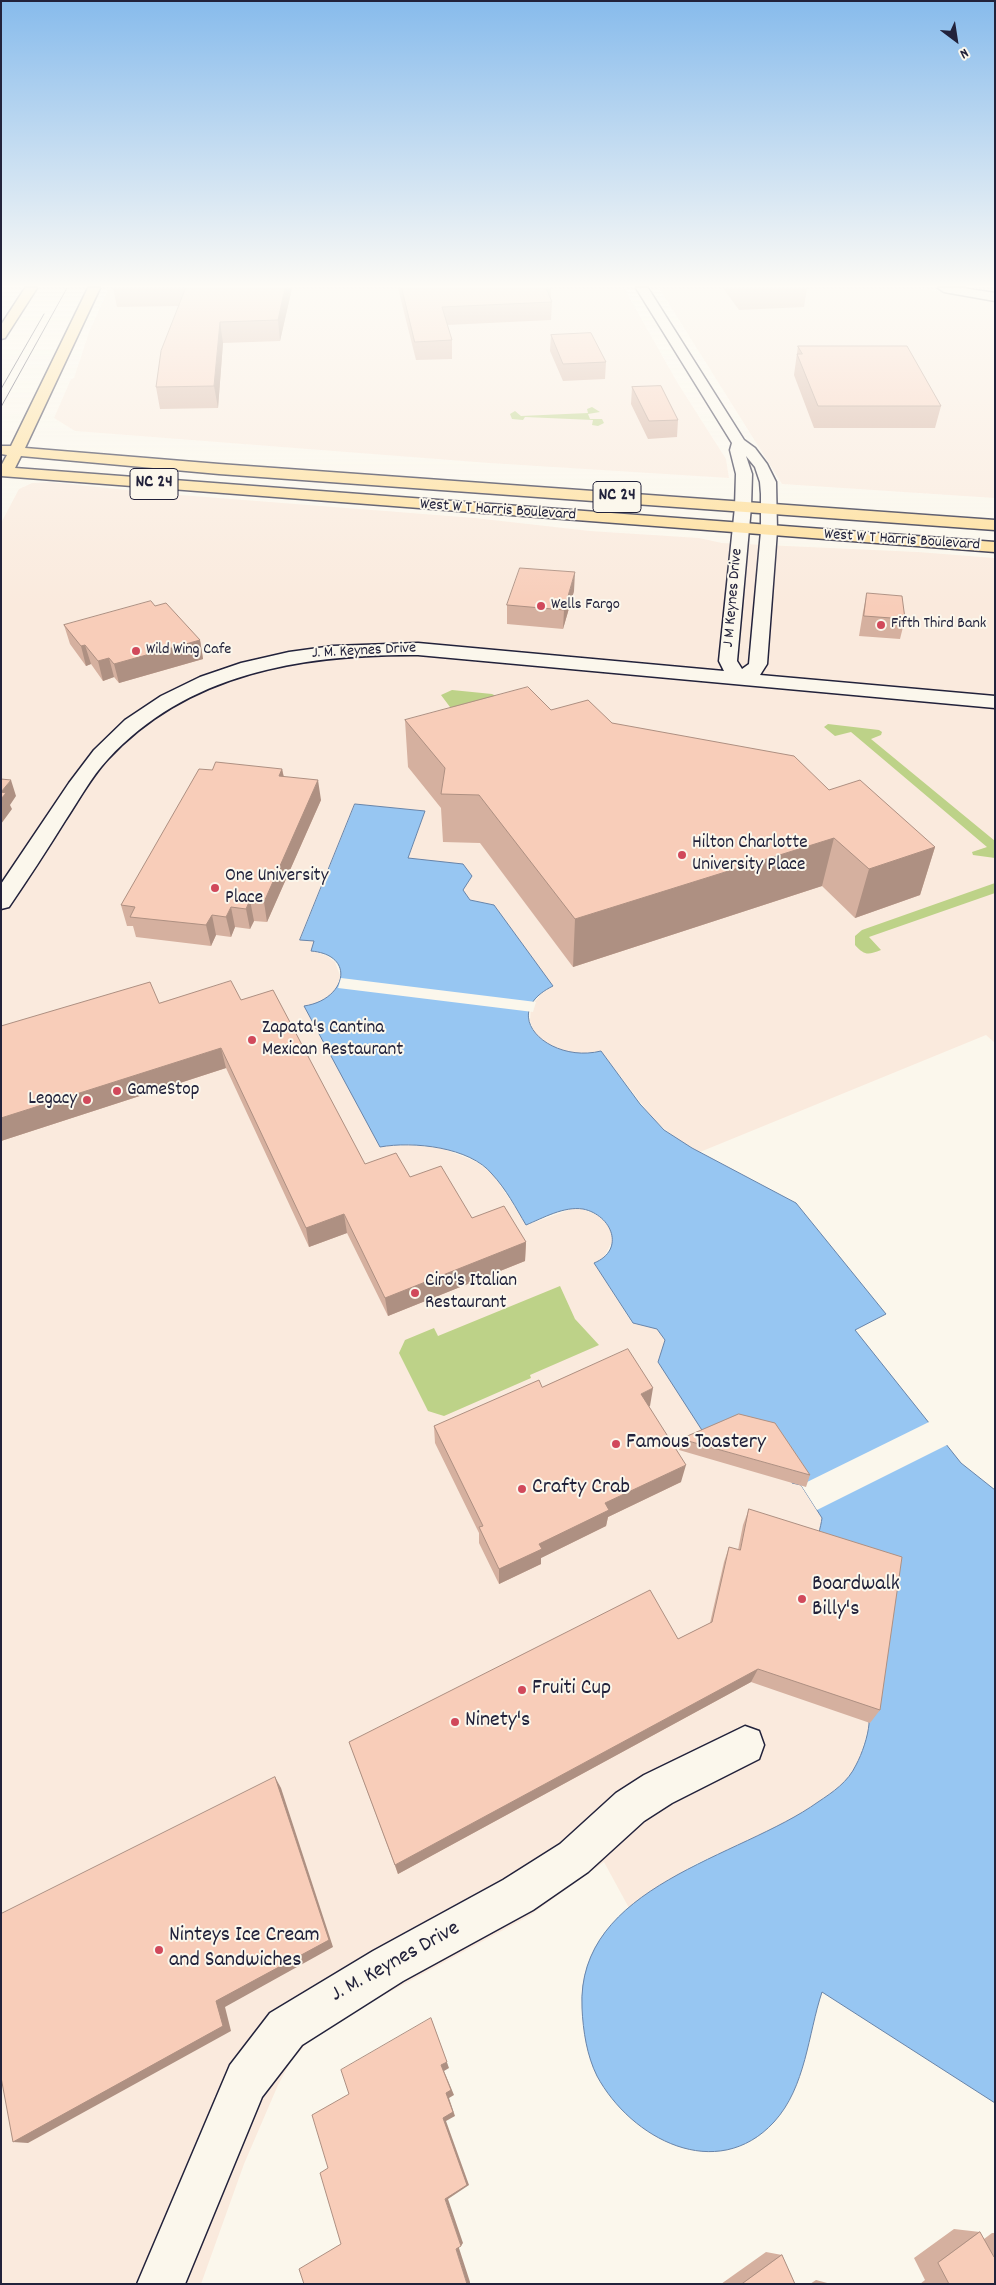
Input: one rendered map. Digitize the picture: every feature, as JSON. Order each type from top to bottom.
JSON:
[{"type":"main road","points":[[3,474],[43,395]]},
{"type":"main road","name":"NC 24","points":[[1,450],[16,451]]},
{"type":"main road","name":"West W T Harris Boulevard","points":[[16,451],[219,469],[995,525]]},
{"type":"main road","name":"West W T Harris Boulevard","points":[[3,474],[995,547]]},
{"type":"street","points":[[708,395],[739,444]]},
{"type":"street","name":"J M Keynes Drive","points":[[739,444],[754,456],[766,477],[770,509],[758,664],[753,671],[741,678],[732,670],[728,662],[743,507],[744,474],[737,450],[739,444]]},
{"type":"street","name":"J. M. Keynes Drive","points":[[1,902],[91,766],[120,734],[138,719],[173,698],[200,685],[249,668],[289,658],[333,651],[404,648],[995,702]]},
{"type":"street","name":"J. M. Keynes Drive","points":[[161,2284],[246,2081],[258,2062],[286,2029],[376,1973],[526,1891],[574,1858],[630,1806],[658,1789],[745,1745]]},
{"type":"shaded area","points":[[64,395],[685,395],[726,459],[729,478],[489,463],[75,431],[54,418]]},
{"type":"shaded area","points":[[726,395],[995,395],[995,498],[782,484]]},
{"type":"shaded area","points":[[50,482],[155,493],[475,518],[590,531],[699,538],[722,543],[918,552],[995,558],[995,1043],[986,1035],[700,1152],[678,1140],[654,1120],[601,1051],[577,1054],[564,1052],[550,1046],[535,1034],[530,1021],[531,1006],[542,993],[553,986],[494,905],[470,900],[463,890],[408,859],[425,811],[355,804],[300,939],[314,941],[314,951],[327,956],[335,962],[341,978],[338,988],[331,995],[321,1002],[305,1006],[389,1146],[409,1145],[441,1148],[475,1161],[492,1173],[527,1225],[571,1209],[582,1209],[600,1216],[612,1231],[612,1242],[604,1257],[594,1263],[632,1323],[658,1329],[665,1340],[658,1363],[801,1485],[822,1518],[892,1572],[870,1723],[858,1763],[851,1775],[838,1789],[801,1815],[762,1835],[695,1864],[629,1908],[604,1862],[529,1916],[373,2001],[309,2041],[291,2061],[278,2085],[244,2164],[201,2284],[1,2284],[1,523],[19,489],[32,483]]},
{"type":"green space","points":[[592,407],[600,412],[588,414],[590,419],[602,419],[604,423],[598,426],[592,425],[593,420],[525,417],[523,420],[512,419],[510,414],[515,411],[521,416],[588,413],[587,409]]},
{"type":"green space","points":[[452,690],[496,696],[454,708],[450,707],[441,695]]},
{"type":"green space","points":[[828,724],[879,730],[882,732],[881,735],[871,739],[995,841],[995,858],[973,855],[972,852],[987,847],[851,732],[835,736],[824,727]]},
{"type":"green space","points":[[995,883],[995,893],[869,937],[881,950],[867,954],[855,945],[855,936],[862,930]]},
{"type":"green space","points":[[560,1286],[575,1319],[599,1345],[530,1375],[531,1378],[444,1416],[428,1411],[399,1353],[405,1340],[434,1328],[438,1336]]},
{"type":"water","points":[[355,804],[425,811],[408,858],[463,864],[472,876],[463,890],[470,900],[494,905],[553,986],[537,997],[529,1010],[529,1022],[536,1034],[548,1044],[564,1050],[582,1053],[601,1051],[640,1104],[664,1130],[692,1148],[796,1203],[886,1314],[855,1330],[961,1463],[995,1490],[995,2103],[822,1992],[800,2077],[785,2108],[774,2122],[751,2140],[727,2150],[702,2151],[677,2146],[653,2135],[631,2118],[612,2099],[597,2076],[586,2043],[582,2008],[587,1966],[605,1932],[633,1904],[668,1880],[785,1822],[835,1790],[849,1777],[858,1761],[867,1734],[868,1716],[819,1560],[817,1545],[822,1518],[801,1485],[792,1483],[794,1470],[707,1438],[658,1362],[665,1340],[657,1329],[633,1323],[594,1263],[604,1257],[610,1250],[612,1242],[608,1225],[601,1218],[583,1209],[568,1209],[526,1225],[511,1199],[492,1174],[470,1158],[456,1152],[424,1146],[393,1145],[380,1147],[304,1006],[318,1002],[329,995],[337,987],[341,978],[340,969],[335,960],[326,954],[311,951],[314,941],[300,940]]},
{"type":"pier","points":[[341,978],[536,1002],[533,1012],[338,988]]},
{"type":"pier","points":[[931,1421],[949,1444],[817,1510],[801,1485]]},
{"type":"building","points":[[636,395],[665,395],[678,420],[649,421]]},
{"type":"building","points":[[813,395],[935,395],[941,406],[818,406]]},
{"type":"building","points":[[520,568],[575,572],[564,610],[507,605]]},
{"type":"building","points":[[867,593],[902,596],[905,619],[864,616]]},
{"type":"building","points":[[151,601],[155,606],[166,603],[200,640],[114,664],[109,658],[98,661],[85,645],[81,646],[64,625]]},
{"type":"building","points":[[528,687],[551,710],[588,700],[612,723],[794,756],[829,790],[860,780],[935,847],[869,869],[834,838],[575,919],[479,795],[441,794],[445,768],[405,720]]},
{"type":"building","name":"One University Place","points":[[216,762],[282,769],[279,776],[318,780],[264,902],[250,900],[246,909],[231,907],[226,917],[212,915],[206,925],[130,917],[135,907],[121,905],[199,769],[212,770]]},
{"type":"building","points":[[1,779],[11,780],[1,792]]},
{"type":"building","points":[[1,792],[6,793],[1,799]]},
{"type":"building","points":[[231,981],[241,1000],[273,990],[365,1164],[396,1153],[410,1177],[441,1166],[472,1218],[504,1206],[526,1242],[385,1298],[344,1214],[306,1228],[221,1048],[1,1118],[1,1026],[150,982],[159,1003]]},
{"type":"building","points":[[628,1349],[653,1388],[641,1394],[686,1465],[605,1503],[609,1510],[539,1544],[542,1549],[499,1569],[479,1527],[483,1526],[434,1426],[539,1380],[542,1387]]},
{"type":"building","points":[[739,1414],[775,1423],[810,1475],[681,1439]]},
{"type":"building","points":[[749,1509],[902,1557],[880,1710],[758,1669],[395,1865],[349,1742],[650,1590],[678,1639],[712,1622],[729,1547],[740,1550]]},
{"type":"building","points":[[275,1777],[329,1940],[216,2001],[223,2026],[13,2142],[1,2077],[1,1914]]},
{"type":"building","points":[[431,2018],[447,2062],[441,2065],[451,2090],[446,2093],[453,2112],[443,2118],[467,2185],[445,2199],[461,2246],[456,2249],[467,2284],[304,2284],[299,2269],[341,2244],[320,2173],[328,2168],[312,2115],[349,2094],[341,2070]]},
{"type":"building","points":[[980,2232],[995,2256],[995,2284],[949,2284],[938,2263]]},
{"type":"building","points":[[782,2255],[795,2284],[742,2284]]},
{"type":"tram line","points":[[1,407],[8,395]]},
{"type":"place","name":"Wells Fargo","points":[[541,606]]},
{"type":"place","name":"Fifth Third Bank","points":[[881,625]]},
{"type":"place","name":"Wild Wing Cafe","points":[[136,651]]},
{"type":"place","name":"Hilton Charlotte University Place","points":[[682,855]]},
{"type":"place","name":"One University Place","points":[[215,888]]},
{"type":"place","name":"Zapata's Cantina Mexican Restaurant","points":[[252,1040]]},
{"type":"place","name":"GameStop","points":[[117,1091]]},
{"type":"place","name":"Legacy","points":[[87,1100]]},
{"type":"place","name":"Ciro's Italian Restaurant","points":[[415,1293]]},
{"type":"place","name":"Famous Toastery","points":[[616,1444]]},
{"type":"place","name":"Crafty Crab","points":[[522,1489]]},
{"type":"place","name":"Boardwalk Billy's","points":[[802,1599]]},
{"type":"place","name":"Fruiti Cup","points":[[522,1690]]},
{"type":"place","name":"Ninety's","points":[[455,1722]]},
{"type":"place","name":"Ninteys Ice Cream and Sandwiches","points":[[159,1950]]}]
